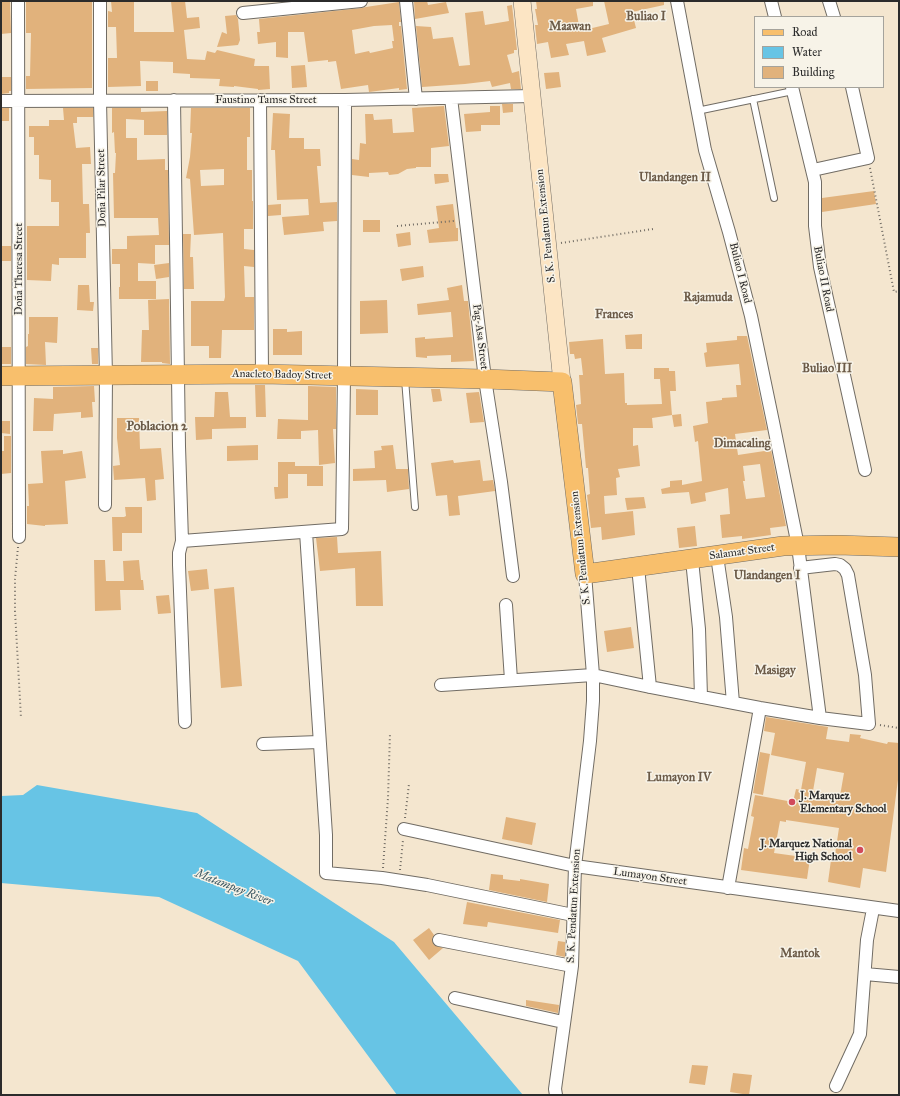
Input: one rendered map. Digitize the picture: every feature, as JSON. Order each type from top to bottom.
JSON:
[{"type":"main road","name":"Anacleto Badoy Street","points":[[10,376],[262,374],[562,382]]},
{"type":"main road","name":"S. K. Pendatun Extension","points":[[562,382],[585,574]]},
{"type":"main road","name":"Salamat Street","points":[[585,574],[768,548],[838,545],[899,547]]},
{"type":"street","name":"Doña Theresa Street","points":[[18,1],[19,101],[10,376],[19,538]]},
{"type":"street","name":"Doña Pilar Street","points":[[100,1],[100,101],[106,376],[105,505]]},
{"type":"street","points":[[243,13],[361,1]]},
{"type":"street","points":[[406,1],[416,99]]},
{"type":"street","name":"S. K. Pendatun Extension","points":[[522,1],[562,382]]},
{"type":"street","name":"Buliao I Road","points":[[676,1],[705,150],[729,232],[751,316],[774,422],[798,546],[820,718]]},
{"type":"street","points":[[771,1],[774,16]]},
{"type":"street","points":[[829,1],[834,16]]},
{"type":"street","points":[[813,170],[868,158],[852,88]]},
{"type":"street","name":"Buliao II Road","points":[[793,89],[813,170],[816,196],[816,245],[865,470]]},
{"type":"street","name":"Faustino Tamse Street","points":[[1,101],[345,100],[532,96]]},
{"type":"street","name":"Pag-Asa Street","points":[[451,98],[485,379],[501,482],[513,576]]},
{"type":"street","points":[[174,100],[179,446],[182,541],[179,552],[179,565],[185,722]]},
{"type":"street","points":[[260,100],[262,374]]},
{"type":"street","points":[[182,541],[342,529],[345,100]]},
{"type":"street","points":[[306,532],[326,835],[326,873],[382,878],[428,885],[573,915]]},
{"type":"street","points":[[717,556],[726,617],[733,703]]},
{"type":"street","points":[[692,560],[699,630],[701,697]]},
{"type":"street","points":[[441,685],[593,675],[650,688],[760,708],[869,724],[865,675],[848,575],[845,569],[836,564],[800,568]]},
{"type":"street","points":[[638,567],[650,688]]},
{"type":"street","name":"S. K. Pendatun Extension","points":[[556,1095],[555,1089],[563,1022],[572,966],[575,866],[590,742],[593,701],[593,675],[585,574]]},
{"type":"street","points":[[506,606],[510,680]]},
{"type":"street","points":[[728,888],[760,708]]},
{"type":"street","points":[[263,744],[319,742]]},
{"type":"street","name":"Lumayon Street","points":[[404,829],[575,866],[899,911]]},
{"type":"street","points":[[836,1086],[860,1034],[867,940],[873,908]]},
{"type":"street","points":[[439,940],[572,966]]},
{"type":"street","points":[[864,974],[899,977]]},
{"type":"street","points":[[455,998],[563,1022]]},
{"type":"lane","points":[[697,111],[793,89]]},
{"type":"lane","points":[[753,99],[774,198]]},
{"type":"lane","points":[[405,377],[415,507]]},
{"type":"path","points":[[868,158],[894,292],[899,291]]},
{"type":"path","points":[[397,226],[466,220]]},
{"type":"path","points":[[548,246],[653,229]]},
{"type":"path","points":[[19,538],[15,579],[15,604],[21,718]]},
{"type":"path","points":[[869,724],[899,728]]},
{"type":"path","points":[[382,878],[388,798],[390,733]]},
{"type":"water","name":"Matampay River","points":[[37,785],[197,813],[394,942],[523,1095],[397,1095],[298,961],[159,897],[1,883],[1,796],[23,795]]},
{"type":"building","points":[[1,1],[10,1],[11,33],[1,34]]},
{"type":"building","points":[[26,1],[92,1],[92,88],[26,89],[26,76],[30,76],[31,33],[26,33]]},
{"type":"building","points":[[111,1],[134,1],[134,32],[174,32],[171,1],[185,1],[187,18],[199,17],[200,28],[184,30],[187,59],[205,60],[207,51],[215,53],[217,50],[255,59],[254,66],[269,66],[270,89],[258,90],[234,86],[219,86],[220,79],[190,78],[190,74],[173,73],[173,62],[140,61],[141,86],[108,87],[108,58],[117,58],[116,27],[108,27],[108,11],[112,12]]},
{"type":"building","points":[[414,1],[427,1],[428,5],[446,2],[449,13],[415,19]]},
{"type":"building","points":[[536,1],[593,1],[593,6],[576,9],[580,31],[609,24],[604,1],[664,1],[664,5],[632,12],[636,28],[602,38],[606,52],[587,56],[584,41],[566,44],[569,55],[551,58],[548,42],[537,44],[535,25],[538,25],[535,9],[537,9]]},
{"type":"building","points":[[399,2],[401,22],[399,22],[399,26],[401,26],[407,89],[399,90],[399,88],[369,92],[368,85],[341,89],[336,61],[328,62],[328,60],[308,62],[304,32],[288,32],[288,58],[276,57],[276,42],[258,44],[257,32],[260,32],[259,19]],"holes":[[[392,25],[394,41],[392,41],[393,48],[370,53],[369,51],[355,54],[352,30],[374,26]]]},
{"type":"building","points":[[512,5],[517,50],[514,50],[514,53],[507,55],[512,73],[519,71],[521,89],[511,89],[510,83],[492,87],[490,81],[422,87],[416,26],[431,27],[433,39],[453,37],[459,66],[470,65],[465,13],[483,11],[485,25],[509,21],[507,6]]},
{"type":"building","points":[[236,15],[238,19],[240,40],[238,45],[217,47],[222,32],[227,34],[225,16]]},
{"type":"building","points":[[305,65],[307,87],[292,88],[291,66]]},
{"type":"building","points":[[559,72],[561,87],[546,89],[544,73]]},
{"type":"building","points":[[1,77],[11,77],[11,91],[9,91],[9,93],[1,94]]},
{"type":"building","points":[[146,81],[158,81],[158,91],[146,91]]},
{"type":"building","points":[[502,104],[513,104],[513,112],[503,113]]},
{"type":"building","points":[[444,106],[449,146],[431,148],[431,167],[416,167],[407,169],[398,174],[389,175],[388,172],[369,173],[369,177],[352,175],[352,159],[359,160],[360,143],[366,144],[365,114],[373,114],[374,120],[392,119],[393,133],[414,132],[412,108]]},
{"type":"building","points":[[490,106],[500,106],[500,125],[481,125],[481,131],[466,132],[464,114],[490,112]]},
{"type":"building","points":[[1,108],[9,108],[9,121],[1,121]]},
{"type":"building","points":[[63,108],[93,108],[93,117],[77,117],[77,123],[73,123],[76,148],[90,147],[91,164],[82,164],[83,204],[89,204],[90,233],[86,233],[86,258],[59,258],[59,265],[52,264],[51,281],[27,280],[27,226],[59,226],[59,202],[51,202],[51,180],[39,179],[39,155],[34,155],[34,137],[29,137],[29,126],[49,126],[49,120],[64,120]]},
{"type":"building","points":[[112,108],[141,108],[141,112],[167,111],[167,135],[144,135],[144,120],[126,119],[126,138],[137,138],[137,160],[165,159],[165,170],[168,170],[169,245],[155,245],[155,264],[138,263],[138,281],[156,281],[156,299],[119,299],[120,264],[112,264],[112,249],[127,249],[127,236],[159,235],[158,218],[114,218],[113,173],[115,173],[116,153],[114,132],[112,133]]},
{"type":"building","points":[[191,108],[250,108],[250,137],[247,137],[247,170],[252,170],[253,229],[244,229],[244,249],[254,250],[254,267],[244,266],[245,297],[254,297],[254,330],[222,330],[221,358],[209,358],[209,346],[191,346],[191,301],[224,301],[225,297],[223,233],[194,235],[190,179],[186,178],[190,157],[192,133],[190,133]],"holes":[[[224,169],[224,185],[201,186],[200,170]]]},
{"type":"building","points":[[273,113],[290,114],[289,138],[304,138],[304,149],[320,149],[321,166],[317,166],[320,203],[337,202],[337,221],[323,222],[324,231],[284,235],[282,217],[309,215],[308,199],[277,200],[275,150],[271,150]]},
{"type":"building","points":[[434,174],[448,174],[449,182],[435,184]]},
{"type":"building","points":[[874,191],[876,204],[822,212],[822,198]]},
{"type":"building","points":[[281,204],[281,215],[268,216],[268,205]]},
{"type":"building","points":[[453,204],[456,228],[458,228],[458,241],[429,243],[427,230],[439,228],[436,206]]},
{"type":"building","points":[[363,220],[380,220],[380,232],[363,232]]},
{"type":"building","points":[[410,232],[411,245],[398,247],[396,234]]},
{"type":"building","points":[[183,234],[191,234],[190,257],[193,257],[194,289],[184,289]]},
{"type":"building","points":[[1,246],[11,246],[11,261],[1,261]]},
{"type":"building","points":[[169,263],[169,277],[156,279],[154,265]]},
{"type":"building","points":[[423,266],[424,277],[402,281],[400,269]]},
{"type":"building","points":[[78,285],[89,285],[90,302],[94,302],[93,311],[77,310]]},
{"type":"building","points":[[462,285],[464,301],[468,301],[474,361],[451,362],[451,355],[427,356],[427,358],[416,357],[415,338],[425,337],[425,339],[453,337],[451,312],[418,315],[417,304],[449,300],[447,288]]},
{"type":"building","points":[[169,299],[170,364],[162,362],[141,362],[142,330],[149,330],[148,300]]},
{"type":"building","points":[[387,300],[388,333],[360,334],[360,301]]},
{"type":"building","points":[[29,317],[58,317],[57,343],[45,342],[46,365],[26,364]]},
{"type":"building","points":[[273,329],[287,329],[287,332],[302,331],[302,355],[273,355]]},
{"type":"building","points":[[642,334],[642,349],[626,349],[625,335]]},
{"type":"building","points":[[737,336],[747,336],[767,430],[735,434],[738,455],[771,450],[786,526],[770,528],[771,535],[742,539],[742,536],[722,538],[720,515],[730,514],[728,488],[705,493],[706,501],[691,504],[689,492],[662,494],[661,489],[670,487],[670,481],[682,480],[682,485],[702,481],[698,441],[695,442],[693,426],[708,423],[706,402],[722,400],[722,398],[737,397],[736,385],[741,385],[739,364],[706,367],[704,353],[707,352],[706,343],[737,340]],"holes":[[[760,464],[765,497],[746,499],[743,481],[745,481],[743,466]]]},
{"type":"building","points":[[603,339],[605,374],[624,373],[625,403],[627,403],[627,405],[662,404],[660,379],[654,379],[654,368],[669,368],[669,371],[675,371],[676,391],[670,391],[672,415],[652,418],[653,428],[633,428],[633,446],[638,445],[640,466],[618,469],[620,477],[616,478],[617,495],[604,496],[605,514],[633,511],[635,535],[602,540],[601,527],[591,528],[587,495],[590,494],[588,468],[586,468],[582,424],[578,424],[576,405],[581,404],[579,375],[583,375],[581,358],[575,359],[574,354],[570,354],[569,342]]},
{"type":"building","points":[[1,347],[11,347],[11,364],[1,364]]},
{"type":"building","points":[[91,348],[98,348],[98,364],[92,364]]},
{"type":"building","points":[[255,385],[265,385],[266,417],[256,417]]},
{"type":"building","points":[[94,386],[95,402],[92,402],[93,417],[81,418],[81,412],[54,414],[53,431],[33,431],[34,398],[53,399],[53,387]]},
{"type":"building","points":[[308,386],[336,387],[336,429],[333,429],[335,463],[319,465],[318,430],[301,431],[301,439],[277,439],[278,419],[308,420]]},
{"type":"building","points":[[356,389],[378,390],[378,415],[356,415]]},
{"type":"building","points":[[431,389],[440,389],[442,401],[433,402]]},
{"type":"building","points":[[215,392],[228,392],[230,417],[246,417],[246,428],[212,429],[212,439],[196,440],[195,417],[214,417]]},
{"type":"building","points":[[479,392],[484,422],[470,423],[466,393]]},
{"type":"building","points":[[681,414],[682,426],[674,427],[672,415]]},
{"type":"building","points":[[117,418],[139,418],[140,449],[161,448],[164,479],[155,480],[156,500],[147,501],[145,478],[114,480],[113,466],[120,465],[117,438]]},
{"type":"building","points":[[1,421],[10,421],[10,434],[1,433]]},
{"type":"building","points":[[4,436],[11,436],[11,473],[1,474],[1,451],[4,451]]},
{"type":"building","points":[[258,445],[258,460],[227,461],[227,446]]},
{"type":"building","points":[[393,445],[396,469],[408,469],[409,489],[387,492],[386,480],[353,481],[353,469],[375,468],[374,451],[382,450],[381,446]]},
{"type":"building","points":[[63,450],[63,454],[82,451],[86,478],[65,481],[68,524],[45,526],[27,524],[27,506],[29,506],[28,484],[43,483],[41,451]]},
{"type":"building","points":[[453,460],[454,463],[480,460],[483,481],[493,480],[495,491],[458,496],[460,515],[449,516],[447,495],[436,496],[431,463]]},
{"type":"building","points":[[278,462],[295,462],[295,466],[323,466],[323,486],[307,486],[307,474],[288,474],[288,498],[275,499],[274,487],[278,487]]},
{"type":"building","points":[[644,497],[646,508],[627,510],[625,498]]},
{"type":"building","points":[[125,507],[142,507],[142,533],[122,533],[122,551],[113,551],[112,517],[126,516]]},
{"type":"building","points":[[695,526],[697,546],[679,548],[677,528]]},
{"type":"building","points":[[337,537],[338,553],[381,551],[383,606],[356,606],[355,568],[320,571],[316,538]]},
{"type":"building","points":[[94,560],[105,560],[106,581],[124,581],[123,561],[139,560],[141,580],[143,580],[144,590],[120,590],[121,610],[95,611]]},
{"type":"building","points":[[207,569],[209,589],[191,591],[188,571]]},
{"type":"building","points":[[234,587],[242,686],[221,688],[214,589]]},
{"type":"building","points":[[169,595],[171,613],[158,614],[156,596]]},
{"type":"building","points":[[631,627],[634,648],[607,652],[604,631]]},
{"type":"building","points":[[766,717],[828,727],[826,739],[849,742],[850,734],[861,735],[860,738],[887,744],[888,742],[899,743],[899,772],[886,872],[863,868],[860,888],[828,882],[831,860],[834,861],[839,828],[786,820],[786,822],[780,821],[774,853],[810,858],[807,879],[741,870],[744,848],[748,849],[754,817],[751,816],[755,795],[793,802],[796,789],[801,790],[806,762],[771,755],[775,733],[764,731]],"holes":[[[817,768],[844,773],[840,796],[813,791]]]},
{"type":"building","points":[[760,752],[770,754],[763,795],[753,793]]},
{"type":"building","points":[[506,817],[536,823],[532,845],[502,839]]},
{"type":"building","points":[[491,874],[503,875],[503,879],[520,881],[520,879],[549,884],[547,902],[489,890]]},
{"type":"building","points":[[467,902],[560,920],[558,933],[488,922],[487,927],[463,924]]},
{"type":"building","points":[[429,928],[434,935],[432,939],[434,945],[443,948],[429,960],[413,940]]},
{"type":"building","points":[[558,941],[565,942],[565,957],[556,955]]},
{"type":"building","points":[[526,1000],[559,1005],[558,1013],[526,1006]]},
{"type":"building","points":[[692,1065],[708,1066],[705,1085],[689,1083]]},
{"type":"building","points":[[733,1073],[752,1075],[749,1095],[730,1092]]},
{"type":"place","name":"J. Marquez Elementary School","points":[[792,802]]},
{"type":"place","name":"J. Marquez National High School","points":[[860,850]]},
{"type":"district","name":"Buliao I","points":[[646,17]]},
{"type":"district","name":"Maawan","points":[[570,27]]},
{"type":"district","name":"Ulandangen II","points":[[675,178]]},
{"type":"district","name":"Rajamuda","points":[[708,298]]},
{"type":"district","name":"Frances","points":[[614,315]]},
{"type":"district","name":"Buliao III","points":[[827,369]]},
{"type":"district","name":"Poblacion 2","points":[[157,427]]},
{"type":"district","name":"Dimacaling","points":[[742,444]]},
{"type":"district","name":"Ulandangen I","points":[[767,576]]},
{"type":"district","name":"Masigay","points":[[775,671]]},
{"type":"district","name":"Lumayon IV","points":[[679,778]]},
{"type":"district","name":"Mantok","points":[[800,954]]}]
